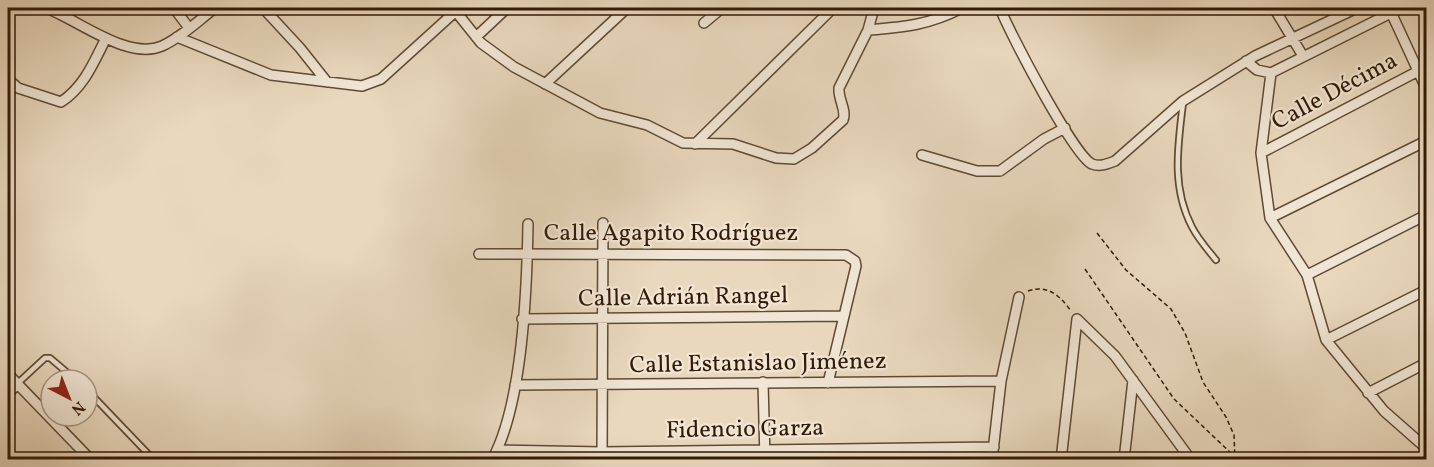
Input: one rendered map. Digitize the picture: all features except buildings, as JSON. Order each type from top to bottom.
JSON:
[{"type":"street","points":[[46,8],[106,38],[127,45],[152,48],[177,37],[215,8]]},
{"type":"street","points":[[174,8],[189,28]]},
{"type":"street","points":[[263,8],[300,48],[327,82]]},
{"type":"street","points":[[476,37],[507,8]]},
{"type":"street","points":[[545,84],[627,8]]},
{"type":"street","points":[[704,23],[722,8]]},
{"type":"street","points":[[695,144],[833,8]]},
{"type":"street","points":[[177,37],[257,71],[296,80],[363,86],[374,83],[455,9],[476,37],[492,53],[600,113],[641,123],[683,143],[733,144],[786,159],[803,154],[843,120],[845,112],[838,97],[839,88],[868,30],[874,8]]},
{"type":"street","points":[[868,30],[915,26],[939,19],[962,8]]},
{"type":"street","points":[[1000,8],[1065,128],[1091,164],[1101,166],[1115,161],[1183,100],[1246,61],[1352,8],[1359,27]]},
{"type":"street","points":[[1274,8],[1303,56]]},
{"type":"street","points":[[1246,61],[1257,70],[1271,74],[1390,10],[1401,8]]},
{"type":"street","points":[[1390,10],[1422,69],[1426,88]]},
{"type":"street","points":[[8,79],[18,88],[61,102],[72,95],[86,77],[106,38]]},
{"type":"street","name":"Calle Décima","points":[[1261,153],[1422,69]]},
{"type":"street","points":[[1271,74],[1261,153],[1270,218],[1307,275],[1326,340],[1368,393],[1398,426],[1424,444]]},
{"type":"street","points":[[922,155],[977,171],[1000,171],[1044,139],[1065,128]]},
{"type":"street","points":[[1270,218],[1426,141]]},
{"type":"street","points":[[1307,275],[1426,215]]},
{"type":"street","points":[[602,456],[603,223]]},
{"type":"street","points":[[492,459],[497,450],[515,385],[528,224]]},
{"type":"street","name":"Calle Agapito Rodríguez","points":[[479,254],[840,254],[851,257],[856,266],[843,316]]},
{"type":"street","points":[[1326,340],[1426,290]]},
{"type":"street","points":[[992,459],[1001,381],[1019,297]]},
{"type":"street","points":[[828,383],[843,316]]},
{"type":"street","name":"Calle Adrián Rangel","points":[[522,320],[843,316]]},
{"type":"street","points":[[1077,319],[1103,342],[1191,459]]},
{"type":"street","points":[[1061,459],[1077,319]]},
{"type":"street","points":[[1368,393],[1426,363]]},
{"type":"street","points":[[8,374],[91,459]]},
{"type":"street","points":[[1124,459],[1133,380]]},
{"type":"street","name":"Calle Estanislao Jiménez","points":[[515,385],[1001,381]]},
{"type":"street","points":[[763,382],[766,454]]},
{"type":"street","points":[[8,394],[18,383]]},
{"type":"street","name":"Fidencio Garza","points":[[497,450],[602,456],[994,447]]},
{"type":"street","points":[[76,459],[83,452]]},
{"type":"street","points":[[1289,459],[1307,459]]},
{"type":"lane","points":[[1183,100],[1177,159],[1180,192],[1192,227],[1216,260]]},
{"type":"lane","points":[[18,383],[45,358],[57,361],[64,368]]},
{"type":"lane","points":[[99,402],[154,459]]},
{"type":"path","points":[[1097,233],[1126,270],[1171,309],[1185,333],[1203,382],[1226,417],[1234,435],[1235,458]]},
{"type":"path","points":[[1085,269],[1174,399],[1235,458]]},
{"type":"path","points":[[1019,297],[1042,288],[1052,291],[1077,319]]}]
